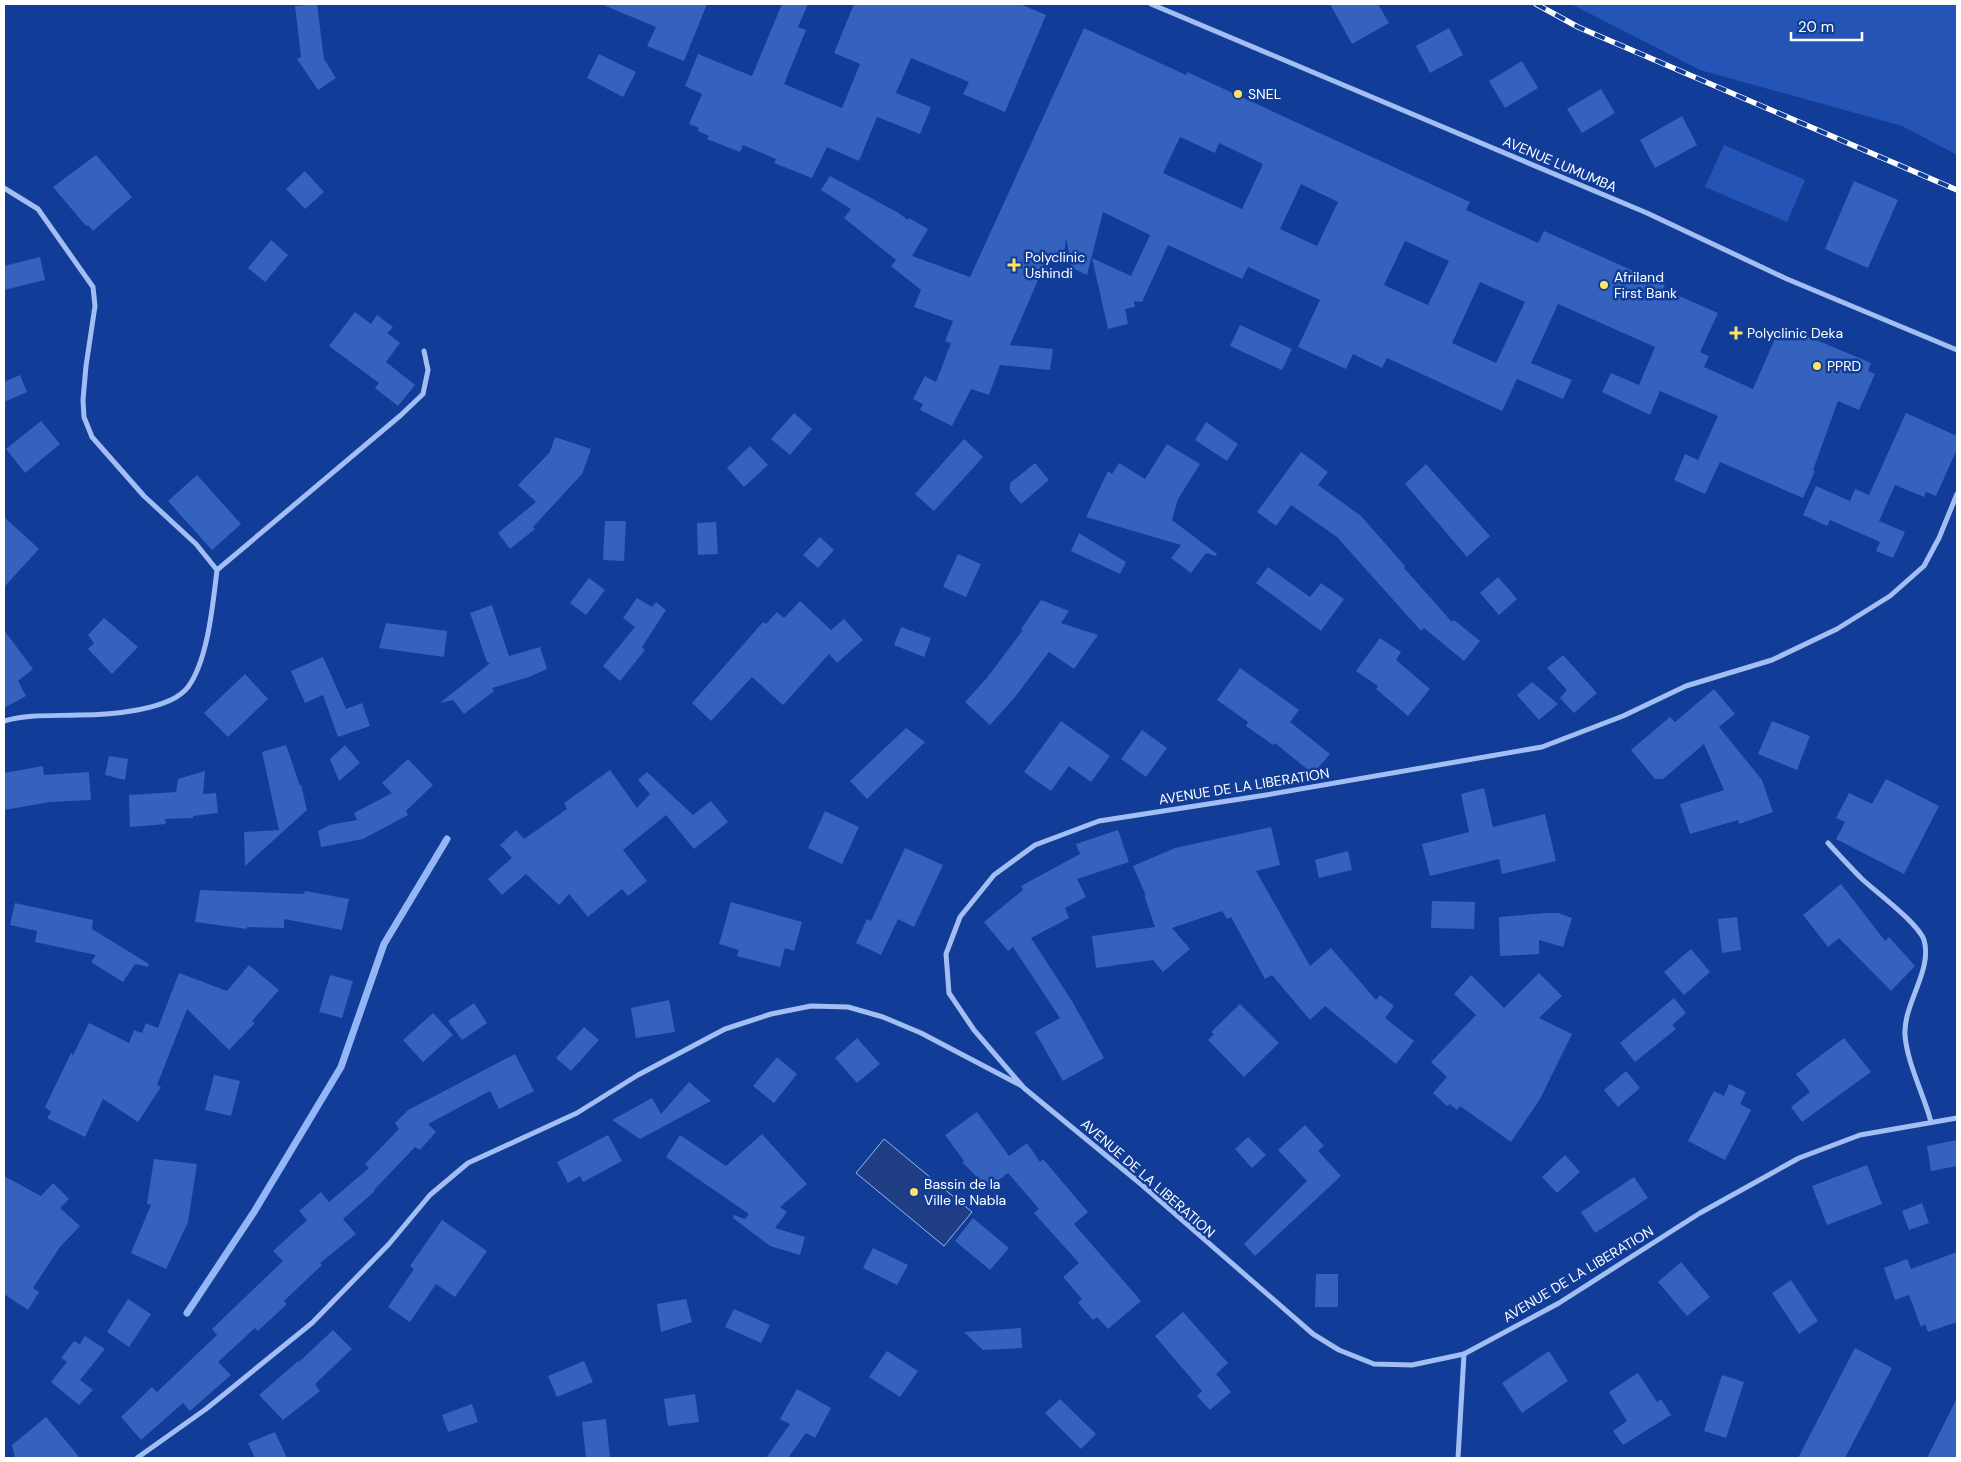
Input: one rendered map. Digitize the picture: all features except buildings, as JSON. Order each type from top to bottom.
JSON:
[{"type":"street","name":"AVENUE LUMUMBA","points":[[1151,4],[1646,212],[1787,279],[1957,350]]},
{"type":"street","points":[[4,188],[38,209],[93,287],[95,306],[83,400],[84,417],[92,437],[144,496],[196,544],[217,570]]},
{"type":"street","points":[[4,721],[45,715],[108,714],[143,709],[167,702],[187,688],[201,662],[212,608],[217,570],[401,415],[422,394],[428,370],[424,351]]},
{"type":"street","name":"AVENUE DE LA LIBERATION","points":[[1957,494],[1939,538],[1924,566],[1890,596],[1837,629],[1772,660],[1686,686],[1623,716],[1542,747],[1256,797],[1099,821],[1036,845],[994,875],[960,917],[946,954],[949,993],[974,1030],[1024,1088],[1142,1186],[1313,1334],[1332,1346],[1374,1364],[1412,1365],[1464,1354],[1559,1303],[1700,1213],[1799,1158],[1860,1135],[1957,1118]]},
{"type":"street","points":[[1828,843],[1862,878],[1914,926],[1924,939],[1925,952],[1915,992],[1906,1013],[1905,1035],[1910,1058],[1931,1122]]},
{"type":"street","points":[[137,1458],[206,1409],[312,1324],[389,1244],[430,1195],[468,1163],[577,1113],[638,1075],[725,1029],[771,1014],[811,1006],[848,1007],[883,1017],[921,1033],[1024,1088]]},
{"type":"street","points":[[1458,1458],[1464,1354]]},
{"type":"shaded area","points":[[1571,4],[1957,4],[1957,155],[1902,126],[1700,70]]},
{"type":"shaded area","points":[[1724,145],[1805,180],[1787,222],[1705,187]]},
{"type":"shaded area","name":"Bassin de la Ville le Nabla","points":[[884,1139],[972,1212],[944,1246],[856,1173]]},
{"type":"waterway","points":[[187,1313],[254,1212],[341,1067],[384,944],[447,839]]},
{"type":"railway","points":[[1536,4],[1578,27],[1957,190]]},
{"type":"place","name":"SNEL","points":[[1238,94]]},
{"type":"place","name":"Polyclinic Ushindi","points":[[1014,265]]},
{"type":"place","name":"Afriland First Bank","points":[[1604,285]]},
{"type":"place","name":"Polyclinic Deka","points":[[1736,333]]},
{"type":"place","name":"PPRD","points":[[1817,366]]},
{"type":"place","name":"Bassin de la Ville le Nabla","points":[[914,1192]]}]
